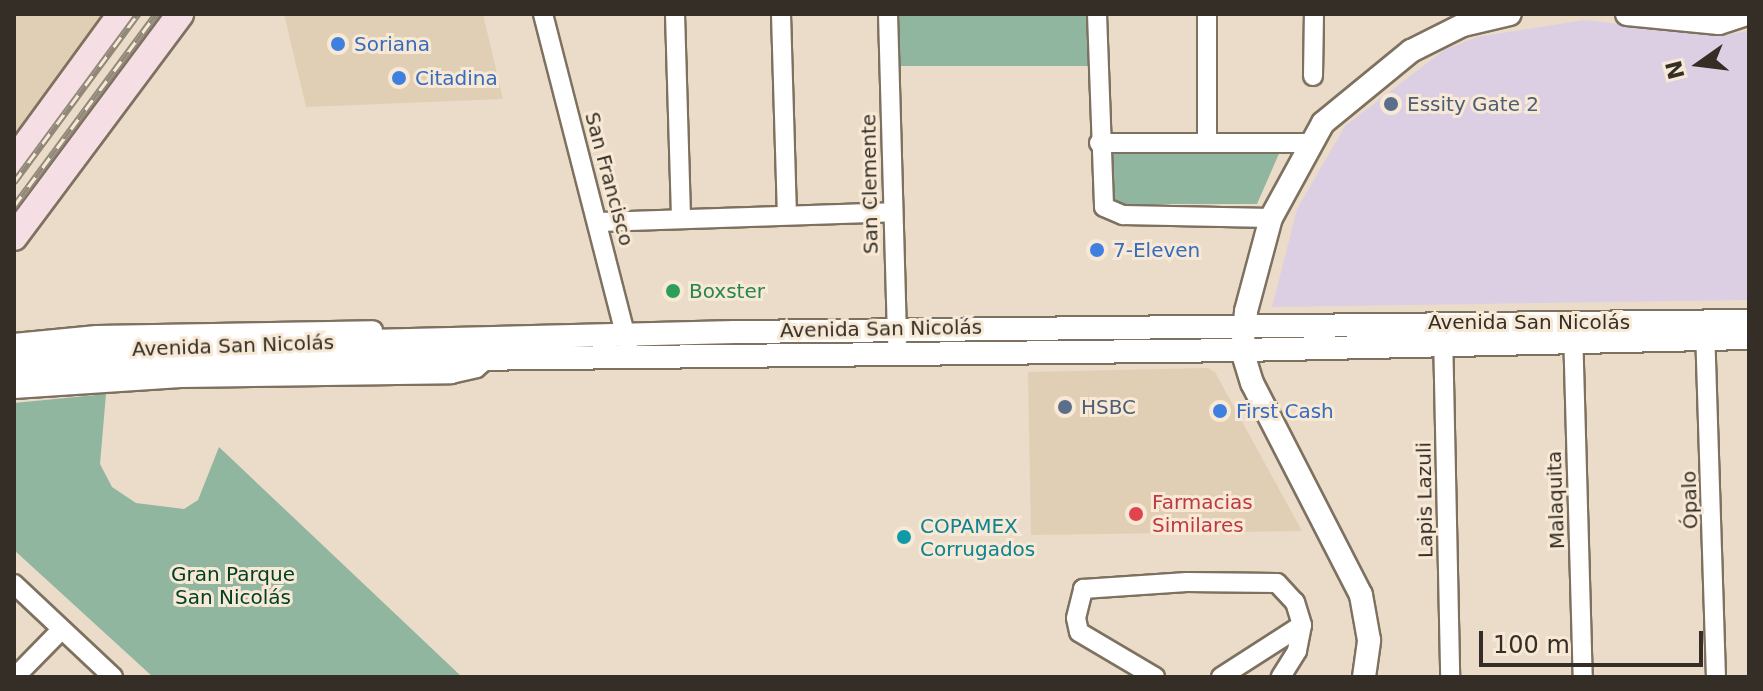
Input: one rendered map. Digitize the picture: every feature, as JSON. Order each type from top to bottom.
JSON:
[{"type":"main road","points":[[14,161],[121,14]]},
{"type":"main road","points":[[14,237],[180,14]]},
{"type":"street","name":"San Francisco","points":[[543,14],[599,222],[628,345]]},
{"type":"street","points":[[675,14],[681,218]]},
{"type":"street","points":[[781,14],[787,215]]},
{"type":"street","name":"San Clemente","points":[[888,14],[897,353]]},
{"type":"street","points":[[1097,14],[1101,200],[1115,215],[1271,218]]},
{"type":"street","points":[[1207,14],[1207,141]]},
{"type":"street","points":[[1313,76],[1314,14]]},
{"type":"street","points":[[1364,677],[1369,640],[1361,595],[1263,409],[1242,350],[1245,322],[1271,218],[1308,143],[1338,108],[1411,51],[1463,25],[1510,14]]},
{"type":"street","points":[[1627,14],[1719,23],[1747,14]]},
{"type":"street","points":[[1099,143],[1308,143]]},
{"type":"street","points":[[599,222],[893,212]]},
{"type":"street","name":"Avenida San Nicolás","points":[[14,375],[433,350],[628,345],[896,329],[1443,321],[1573,332]]},
{"type":"street","name":"Lapis Lazuli","points":[[1443,321],[1450,677]]},
{"type":"street","name":"Avenida San Nicolás","points":[[628,345],[897,353],[1242,350],[1444,344],[1573,332],[1706,330],[1749,321]]},
{"type":"street","points":[[14,343],[228,331],[448,330],[487,348],[476,368],[451,374],[181,378],[14,389]]},
{"type":"street","name":"Avenida San Nicolás","points":[[1706,330],[1749,338]]},
{"type":"street","name":"Ópalo","points":[[1706,330],[1716,677]]},
{"type":"street","name":"Malaquita","points":[[1573,332],[1583,677]]},
{"type":"street","name":"Avenida San Nicolás","points":[[14,359],[201,345],[433,350]]},
{"type":"street","points":[[1155,677],[1079,632],[1076,618],[1083,589],[1269,580],[1295,602],[1302,625],[1297,651],[1281,677]]},
{"type":"street","points":[[14,584],[113,677]]},
{"type":"street","points":[[1221,677],[1302,625]]},
{"type":"street","points":[[15,677],[61,630]]},
{"type":"shaded area","points":[[14,14],[113,14],[14,148]]},
{"type":"shaded area","name":"Citadina","points":[[284,14],[483,14],[503,99],[306,107]]},
{"type":"shaded area","points":[[1585,20],[1720,36],[1749,31],[1749,300],[1272,307],[1297,209],[1345,126],[1444,50],[1477,37]]},
{"type":"shaded area","points":[[1208,368],[1215,372],[1302,531],[1031,535],[1028,372]]},
{"type":"green space","points":[[895,14],[1092,14],[1092,66],[895,66]]},
{"type":"green space","points":[[1281,149],[1257,204],[1113,204],[1110,153]]},
{"type":"green space","name":"Gran Parque San Nicolás","points":[[106,394],[100,464],[112,487],[136,503],[184,509],[198,500],[219,447],[462,677],[153,677],[14,550],[14,403]]},
{"type":"railway","points":[[14,182],[138,14]]},
{"type":"railway","points":[[14,206],[156,14]]},
{"type":"place","name":"Soriana","points":[[338,44]]},
{"type":"place","name":"Citadina","points":[[399,78]]},
{"type":"place","name":"Essity Gate 2","points":[[1391,104]]},
{"type":"place","name":"7-Eleven","points":[[1097,250]]},
{"type":"place","name":"Boxster","points":[[673,291]]},
{"type":"place","name":"HSBC","points":[[1065,407]]},
{"type":"place","name":"First Cash","points":[[1220,411]]},
{"type":"place","name":"Farmacias Similares","points":[[1136,514]]},
{"type":"place","name":"COPAMEX Corrugados","points":[[904,537]]}]
